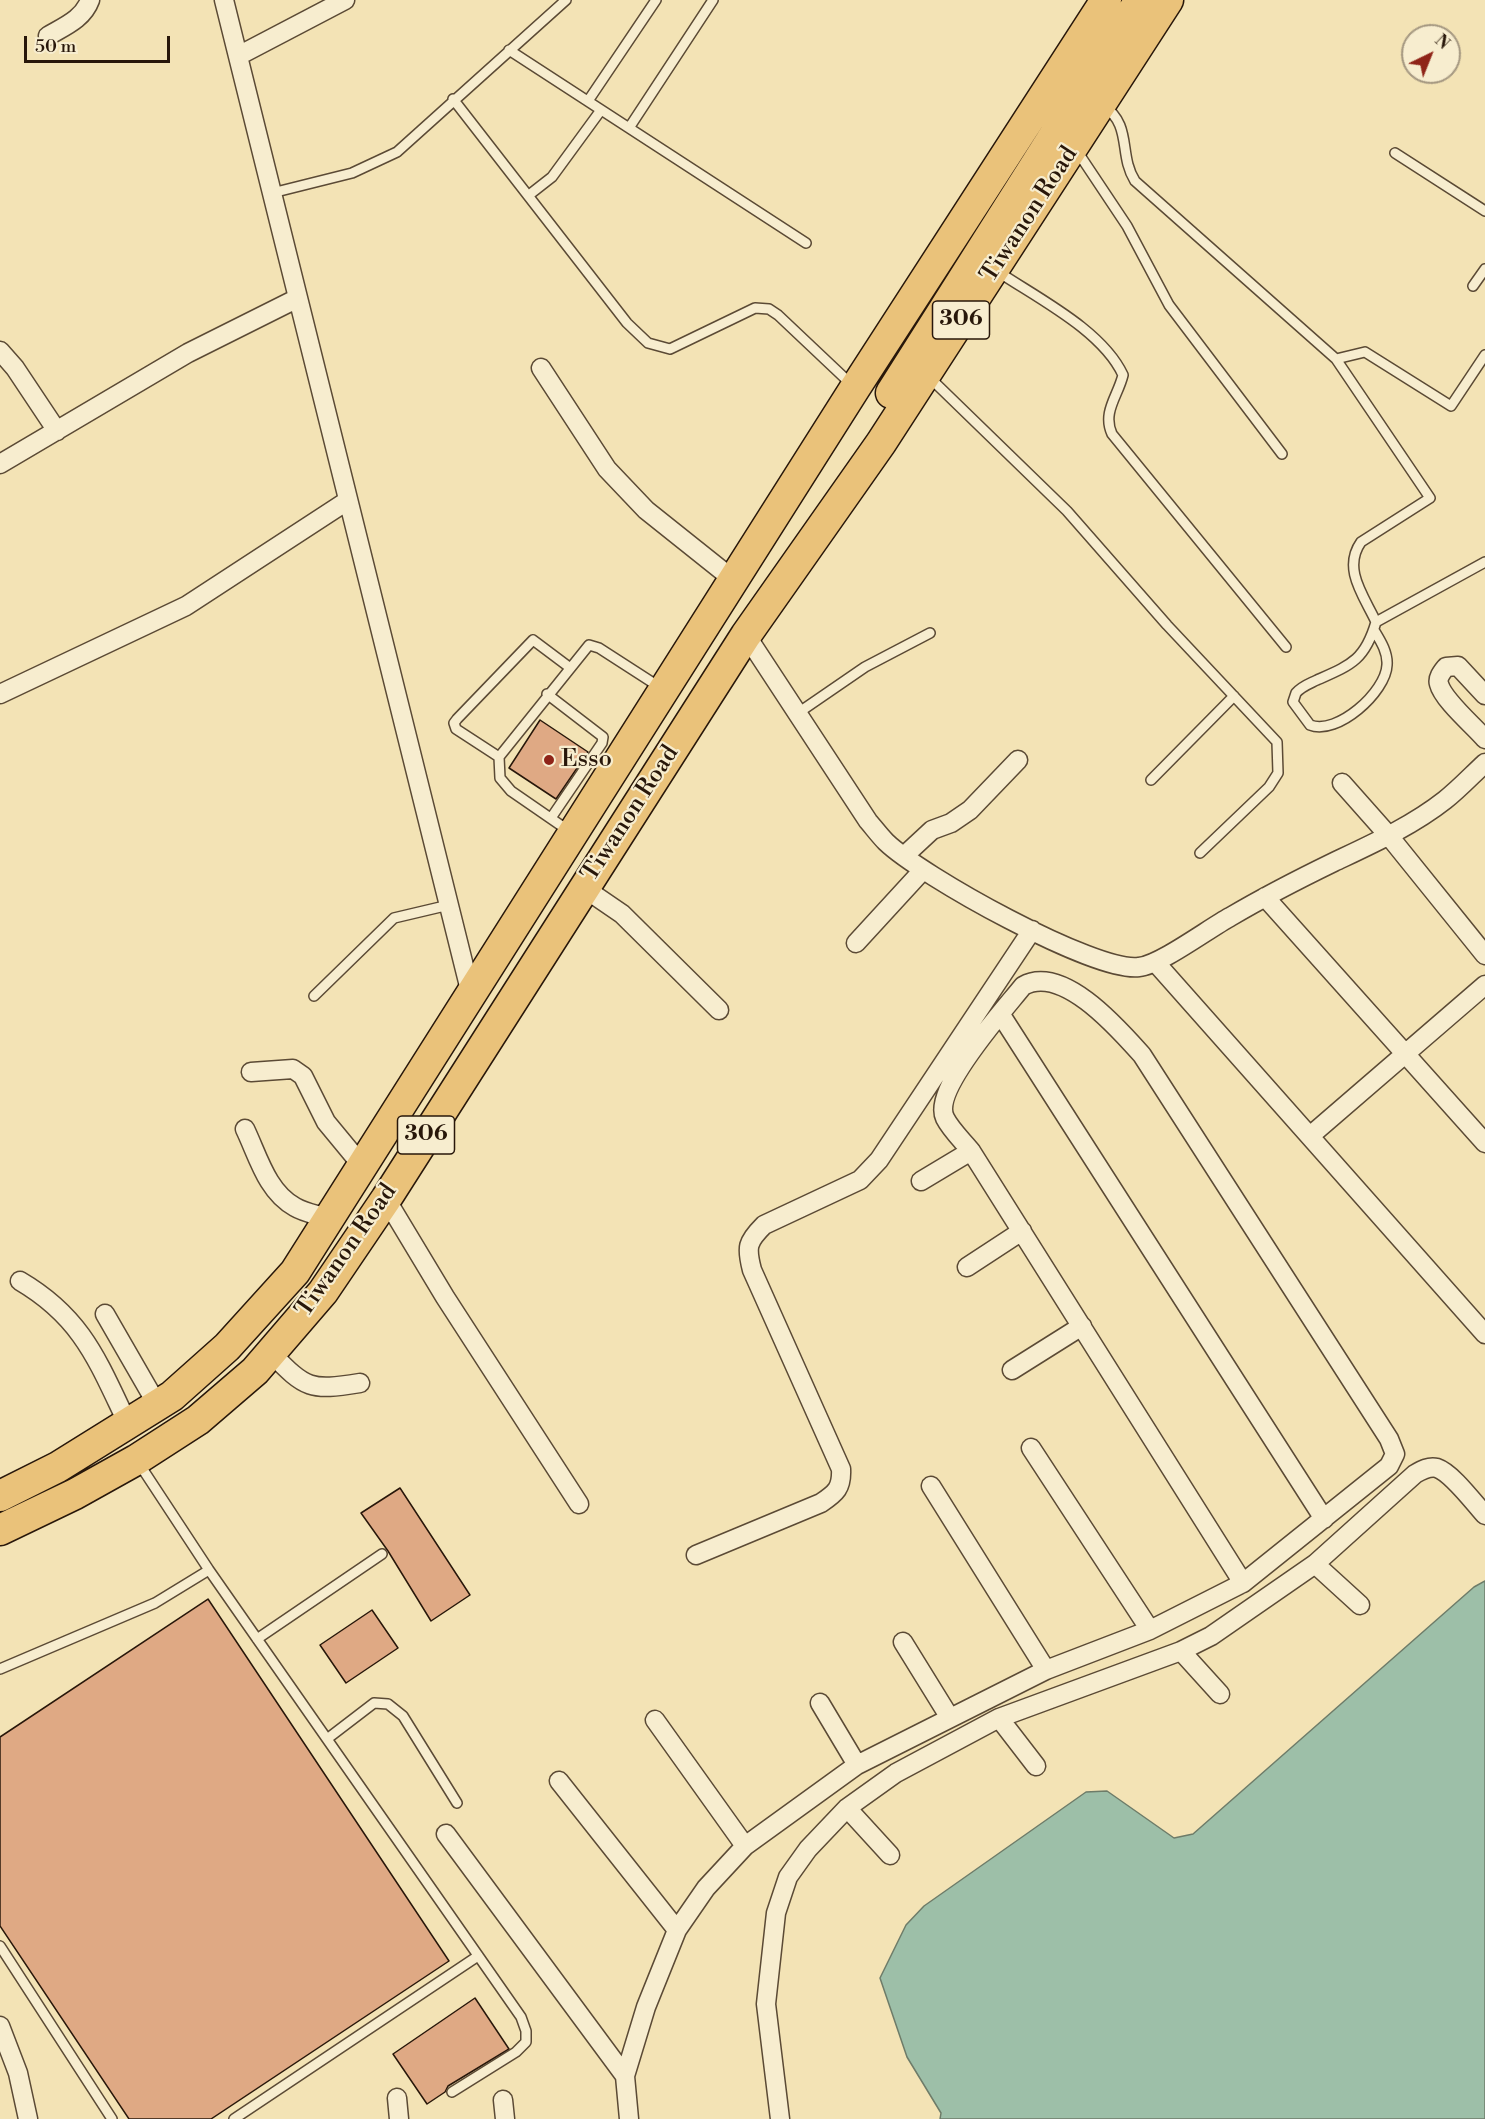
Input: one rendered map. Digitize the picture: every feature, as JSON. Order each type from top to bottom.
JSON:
[{"type":"main road","name":"Tiwanon Road","points":[[0,1495],[58,1467],[172,1396],[227,1347],[296,1272],[364,1168],[471,994],[562,826],[665,691],[855,388],[1106,0]]},
{"type":"main road","name":"306","points":[[746,635],[931,327],[1140,0]]},
{"type":"main road","name":"Tiwanon Road","points":[[0,1530],[75,1494],[136,1460],[198,1420],[255,1371],[323,1292],[386,1199],[746,635],[926,375],[1168,0]]},
{"type":"street","points":[[48,36],[78,18],[90,0]]},
{"type":"street","points":[[224,0],[471,994]]},
{"type":"street","points":[[238,56],[345,0]]},
{"type":"street","points":[[0,464],[188,353],[298,298]]},
{"type":"street","points":[[0,351],[15,368],[57,431]]},
{"type":"street","points":[[541,368],[607,469],[646,510],[735,581]]},
{"type":"street","points":[[0,694],[186,606],[347,501]]},
{"type":"street","points":[[746,635],[868,821],[886,842],[923,870],[972,900],[1032,930],[1116,966],[1139,968],[1156,963],[1197,935],[1265,897],[1389,836],[1445,800],[1485,763]]},
{"type":"street","points":[[1485,695],[1458,666],[1446,668],[1439,677],[1444,693],[1485,739]]},
{"type":"street","points":[[904,856],[932,830],[951,823],[970,810],[1018,760]]},
{"type":"street","points":[[1342,783],[1389,836],[1485,955]]},
{"type":"street","points":[[856,943],[923,870]]},
{"type":"street","points":[[584,888],[622,914],[719,1010]]},
{"type":"street","points":[[1265,897],[1485,1143]]},
{"type":"street","points":[[696,1555],[820,1503],[836,1493],[842,1483],[841,1469],[752,1270],[747,1251],[752,1237],[764,1225],[860,1180],[879,1160],[1032,930]]},
{"type":"street","points":[[1156,963],[1485,1334]]},
{"type":"street","points":[[629,2119],[625,2076],[646,2007],[677,1930],[706,1888],[745,1846],[857,1765],[1046,1670],[1150,1630],[1243,1583],[1389,1466],[1395,1454],[1389,1438],[1142,1055],[1118,1028],[1070,990],[1048,980],[1034,980],[1023,986],[957,1071],[942,1102],[944,1117],[971,1151],[1243,1583]]},
{"type":"street","points":[[1310,1136],[1485,985]]},
{"type":"street","points":[[1001,1015],[1324,1519]]},
{"type":"street","points":[[251,1072],[293,1069],[303,1076],[326,1122],[364,1168]]},
{"type":"street","points":[[245,1129],[268,1180],[280,1196],[296,1208],[330,1219]]},
{"type":"street","points":[[921,1181],[971,1151]]},
{"type":"street","points":[[386,1199],[445,1297],[579,1504]]},
{"type":"street","points":[[967,1267],[1022,1231]]},
{"type":"street","points":[[20,1281],[47,1297],[84,1337],[128,1424]]},
{"type":"street","points":[[105,1314],[158,1406]]},
{"type":"street","points":[[1012,1370],[1082,1326]]},
{"type":"street","points":[[271,1353],[303,1382],[319,1388],[360,1383]]},
{"type":"street","points":[[1031,1448],[1150,1630]]},
{"type":"street","points":[[780,2119],[766,2004],[776,1914],[788,1877],[808,1849],[847,1808],[896,1773],[999,1718],[1181,1651],[1211,1636],[1315,1564],[1415,1474],[1429,1467],[1439,1468],[1452,1479],[1485,1515]]},
{"type":"street","points":[[931,1486],[1046,1670]]},
{"type":"street","points":[[1315,1564],[1360,1605]]},
{"type":"street","points":[[903,1642],[950,1718]]},
{"type":"street","points":[[1181,1651],[1220,1694]]},
{"type":"street","points":[[820,1703],[857,1765]]},
{"type":"street","points":[[999,1718],[1036,1766]]},
{"type":"street","points":[[655,1720],[745,1846]]},
{"type":"street","points":[[559,1781],[677,1930]]},
{"type":"street","points":[[847,1808],[890,1855]]},
{"type":"street","points":[[446,1834],[625,2076]]},
{"type":"street","points":[[0,2025],[18,2073],[28,2119]]},
{"type":"street","points":[[397,2098],[399,2119]]},
{"type":"street","points":[[503,2100],[505,2119]]},
{"type":"lane","points":[[272,193],[352,173],[397,152],[453,99],[567,0]]},
{"type":"lane","points":[[588,101],[656,0]]},
{"type":"lane","points":[[629,128],[713,0]]},
{"type":"lane","points":[[509,50],[806,243]]},
{"type":"lane","points":[[453,99],[627,323],[648,343],[670,349],[755,308],[762,307],[778,315],[855,388]]},
{"type":"lane","points":[[1101,104],[1114,113],[1122,126],[1127,169],[1135,181],[1336,358],[1430,498],[1361,542],[1354,552],[1353,573],[1375,626],[1387,656],[1388,666],[1383,682],[1373,695],[1342,722],[1327,728],[1310,725],[1293,702],[1296,693],[1359,658],[1371,641],[1375,626],[1485,562]]},
{"type":"lane","points":[[529,195],[552,177],[601,110]]},
{"type":"lane","points":[[1074,146],[1127,226],[1169,305],[1282,454]]},
{"type":"lane","points":[[1395,153],[1485,211]]},
{"type":"lane","points":[[994,269],[1084,329],[1118,364],[1123,375],[1108,411],[1108,424],[1112,434],[1286,646]]},
{"type":"lane","points":[[1473,286],[1485,269]]},
{"type":"lane","points":[[1336,358],[1365,352],[1451,406],[1485,355]]},
{"type":"lane","points":[[926,375],[1067,511],[1167,626],[1277,742],[1278,772],[1269,787],[1200,853]]},
{"type":"lane","points":[[798,713],[865,667],[930,633]]},
{"type":"lane","points":[[499,757],[456,729],[454,723],[457,719],[533,640],[568,667]]},
{"type":"lane","points":[[547,694],[603,737],[562,826],[511,791],[500,778],[499,757],[547,694],[584,648],[594,645],[665,691]]},
{"type":"lane","points":[[1151,780],[1234,696]]},
{"type":"lane","points":[[314,996],[394,918],[449,905]]},
{"type":"lane","points":[[136,1460],[208,1570],[521,2017],[526,2031],[526,2042],[516,2052],[452,2092]]},
{"type":"lane","points":[[257,1639],[382,1554]]},
{"type":"lane","points":[[0,1669],[155,1603],[208,1570]]},
{"type":"lane","points":[[327,1739],[374,1703],[388,1704],[403,1716],[457,1803]]},
{"type":"lane","points":[[0,1946],[111,2119]]},
{"type":"lane","points":[[234,2119],[478,1956]]},
{"type":"shaded area","points":[[1485,1581],[1485,2119],[940,2119],[941,2113],[907,2057],[880,1978],[906,1925],[924,1906],[1086,1792],[1107,1791],[1174,1838],[1193,1834],[1474,1587]]},
{"type":"building","name":"Esso","points":[[540,720],[588,752],[556,799],[509,768]]},
{"type":"building","points":[[400,1488],[470,1595],[431,1621],[388,1551],[361,1513]]},
{"type":"building","points":[[208,1599],[449,1961],[211,2119],[129,2119],[0,1926],[0,1737]]},
{"type":"building","points":[[372,1610],[398,1648],[346,1683],[320,1645]]},
{"type":"building","points":[[475,1998],[509,2049],[448,2086],[445,2092],[427,2104],[393,2054]]},
{"type":"place","name":"Esso","points":[[549,760]]}]
